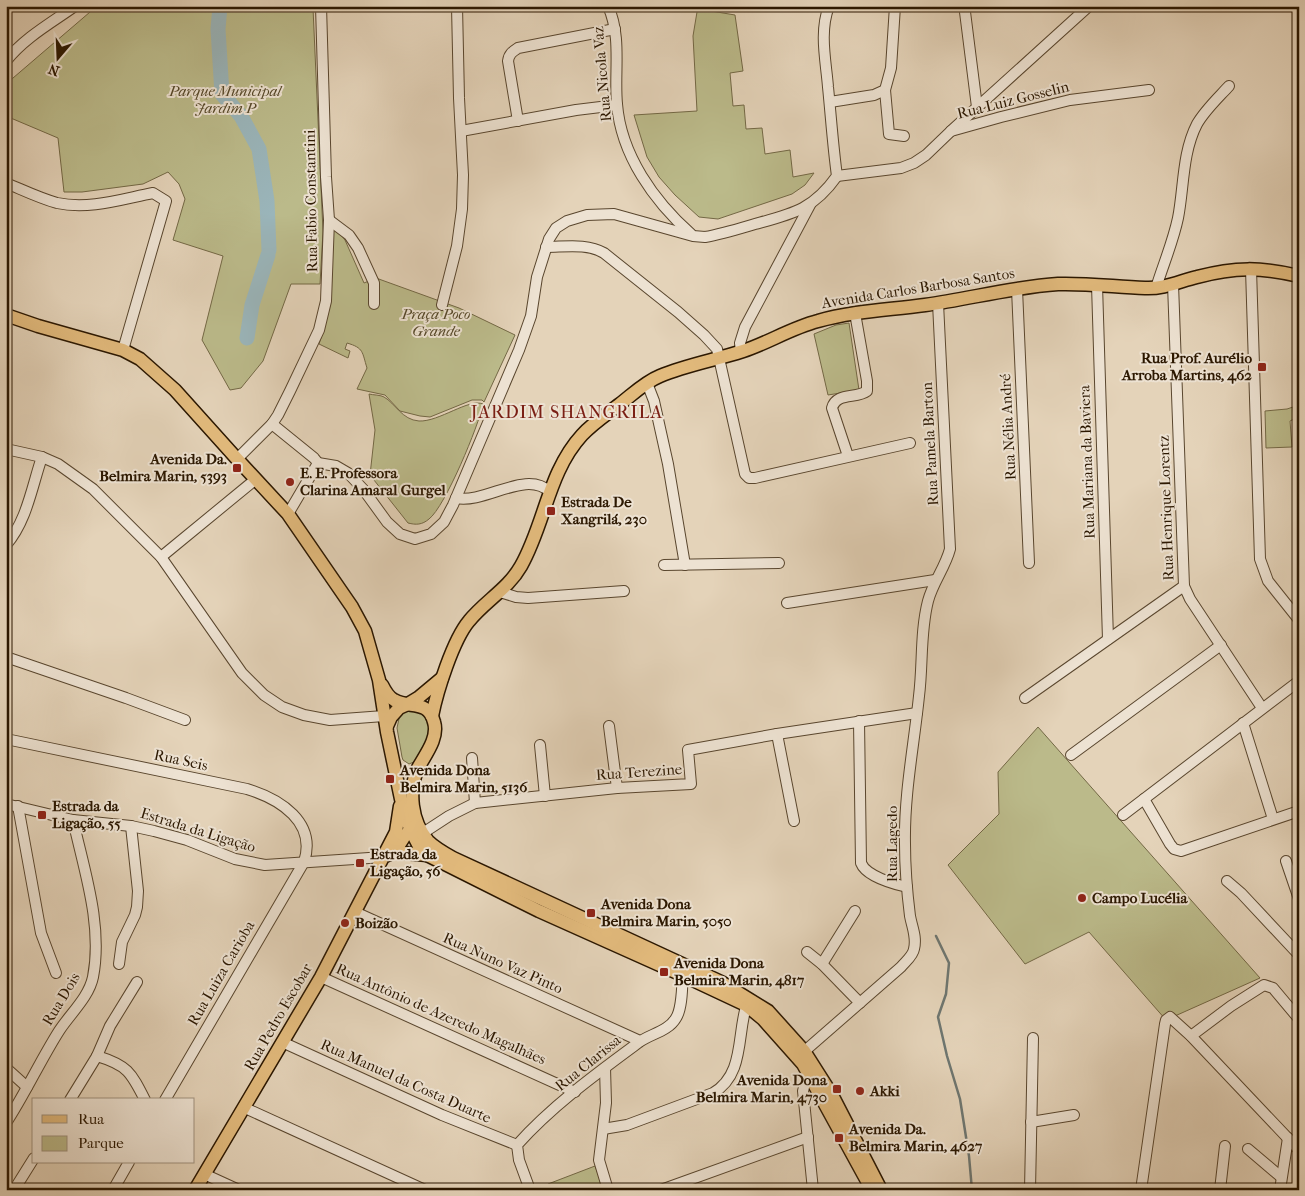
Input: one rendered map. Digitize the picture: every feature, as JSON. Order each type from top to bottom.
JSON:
[{"type":"main road","name":"Avenida Carlos Barbosa Santos","points":[[432,716],[443,676],[458,637],[467,622],[500,592],[519,568],[530,548],[560,467],[583,434],[657,377],[741,352],[814,321],[855,313],[938,303],[1055,284],[1156,288],[1214,273],[1251,269],[1266,269],[1299,276]]},
{"type":"main road","points":[[6,315],[123,350],[140,359],[175,390],[288,514],[357,615],[366,632],[379,680],[385,721],[401,799],[418,829],[428,840],[438,850],[453,858],[747,1001],[763,1019],[801,1054],[811,1077],[872,1190]]},
{"type":"main road","name":"Avenida Carlos Barbosa Santos","points":[[408,704],[431,688],[443,676]]},
{"type":"main road","points":[[379,680],[391,699],[420,706],[432,716],[435,724],[435,733],[419,768],[412,795],[420,848],[428,855],[538,911],[683,969]]},
{"type":"main road","points":[[385,721],[398,708],[408,704]]},
{"type":"main road","points":[[394,762],[404,770],[419,768]]},
{"type":"main road","name":"Rua Pedro Escobar","points":[[195,1190],[245,1108],[389,855],[398,824],[401,799]]},
{"type":"main road","name":"Rua Pedro Escobar","points":[[389,855],[418,829]]},
{"type":"main road","points":[[389,855],[428,855]]},
{"type":"main road","points":[[811,1077],[832,1095],[881,1190]]},
{"type":"street","points":[[8,55],[75,6]]},
{"type":"street","name":"Rua Fabio Constantini","points":[[237,459],[272,424],[290,391],[321,323],[326,301],[329,220],[320,6]]},
{"type":"street","points":[[442,305],[460,231],[463,176],[457,6]]},
{"type":"street","name":"Rua Nicola Vaz","points":[[608,6],[614,30],[617,60],[617,105],[624,136],[640,174],[657,197],[694,236]]},
{"type":"street","points":[[741,352],[740,343],[745,328],[811,204],[838,176],[824,38],[826,15],[829,6]]},
{"type":"street","points":[[896,6],[891,68],[885,90],[889,134],[904,136]]},
{"type":"street","points":[[951,131],[1089,6]]},
{"type":"street","points":[[965,12],[977,106]]},
{"type":"street","points":[[518,121],[508,61],[512,52],[518,48],[614,30]]},
{"type":"street","points":[[1156,288],[1177,221],[1190,141],[1196,125],[1205,112],[1229,86]]},
{"type":"street","points":[[830,102],[874,95],[885,90]]},
{"type":"street","name":"Rua Luiz Gosselin","points":[[838,176],[901,168],[914,163],[926,155],[951,131],[1070,100],[1149,90]]},
{"type":"street","points":[[461,131],[576,110],[617,105]]},
{"type":"street","points":[[6,183],[42,198],[74,205],[94,205],[153,193],[166,201],[123,350]]},
{"type":"street","points":[[272,424],[318,463],[336,466],[348,473],[393,529],[408,538],[425,537],[444,522],[456,498],[527,330],[531,316],[536,277],[552,234],[560,225],[574,218],[600,214],[629,217],[694,236],[714,236],[780,218],[795,213],[811,204]]},
{"type":"street","points":[[329,220],[349,235],[358,248],[374,283],[374,304]]},
{"type":"street","points":[[546,247],[584,247],[593,248],[604,253],[704,335],[717,349],[745,474],[749,478],[910,443]]},
{"type":"street","points":[[1251,269],[1260,559],[1268,581],[1299,620]]},
{"type":"street","name":"Rua Henrique Lorentz","points":[[1173,284],[1184,586],[1190,599],[1262,708]]},
{"type":"street","name":"Rua Mariana da Baviera","points":[[1097,285],[1108,639]]},
{"type":"street","name":"Rua Nélia André","points":[[1016,289],[1029,563]]},
{"type":"street","name":"Rua Pamela Barton","points":[[935,580],[947,560],[950,549],[938,303]]},
{"type":"street","points":[[848,456],[832,410],[837,400],[863,394],[867,391],[867,381],[855,313]]},
{"type":"street","points":[[647,383],[654,401],[668,464],[685,565]]},
{"type":"street","points":[[6,449],[42,456],[58,464],[93,489],[162,557],[242,673],[264,694],[282,707],[304,715],[330,720],[385,721]]},
{"type":"street","points":[[6,545],[16,532],[22,519],[42,456]]},
{"type":"street","points":[[288,514],[318,463]]},
{"type":"street","points":[[162,557],[256,479]]},
{"type":"street","points":[[456,498],[476,497],[531,484],[543,487],[550,492]]},
{"type":"street","points":[[664,565],[779,563]]},
{"type":"street","points":[[787,603],[935,580]]},
{"type":"street","name":"Rua Lagedo","points":[[801,1054],[901,967],[914,951],[916,938],[911,921],[906,887],[906,810],[917,713],[924,621],[928,600],[935,580]]},
{"type":"street","points":[[1024,698],[1184,586]]},
{"type":"street","points":[[500,592],[516,597],[528,598],[624,590]]},
{"type":"street","points":[[1071,755],[1221,645]]},
{"type":"street","points":[[6,657],[185,720]]},
{"type":"street","points":[[1123,815],[1299,681]]},
{"type":"street","name":"Rua Terezine","points":[[418,829],[474,803],[616,788],[690,784],[688,750],[777,734],[917,713]]},
{"type":"street","points":[[859,721],[861,863],[864,870],[887,881],[906,887]]},
{"type":"street","points":[[1243,723],[1272,819]]},
{"type":"street","points":[[609,726],[616,788]]},
{"type":"street","points":[[777,734],[794,821]]},
{"type":"street","name":"Rua Seis","points":[[6,739],[238,787],[266,795],[292,812],[300,823],[307,845],[304,862]]},
{"type":"street","points":[[540,745],[545,796]]},
{"type":"street","points":[[472,758],[474,803]]},
{"type":"street","points":[[1144,799],[1170,844],[1174,849],[1181,851],[1299,811]]},
{"type":"street","name":"Estrada da Ligação","points":[[6,804],[73,820],[131,826],[174,836],[235,859],[265,865],[389,855]]},
{"type":"street","points":[[18,806],[41,933],[56,973]]},
{"type":"street","name":"Rua Dois","points":[[6,1123],[58,1032],[86,992],[92,979],[95,945],[93,912],[73,820]]},
{"type":"street","points":[[119,964],[122,942],[135,916],[137,906],[138,891],[131,826]]},
{"type":"street","points":[[1286,861],[1299,899]]},
{"type":"street","name":"Rua Luiza Carioba","points":[[166,1098],[304,862]]},
{"type":"street","points":[[1226,881],[1241,893],[1299,955]]},
{"type":"street","points":[[822,964],[855,911]]},
{"type":"street","name":"Rua Nuno Vaz Pinto","points":[[355,912],[640,1041]]},
{"type":"street","points":[[807,952],[822,964],[860,1003]]},
{"type":"street","name":"Rua Clarissa","points":[[517,1145],[575,1092],[640,1041],[671,1025],[680,1011],[683,969]]},
{"type":"street","name":"Rua Antônio de Azeredo Magalhães","points":[[321,976],[575,1092]]},
{"type":"street","points":[[71,1098],[96,1056],[110,1026],[137,982]]},
{"type":"street","points":[[1191,1036],[1231,1006],[1264,985],[1272,988],[1299,1019]]},
{"type":"street","points":[[603,1129],[617,1128],[712,1093],[722,1087],[736,1063],[747,1001]]},
{"type":"street","points":[[1141,1190],[1165,1024],[1170,1017],[1191,1036],[1299,1150]]},
{"type":"street","points":[[1030,1190],[1033,1038]]},
{"type":"street","name":"Rua Manuel da Costa Duarte","points":[[282,1042],[442,1115],[517,1145]]},
{"type":"street","points":[[96,1056],[116,1063],[126,1069],[144,1098]]},
{"type":"street","points":[[6,1068],[27,1087]]},
{"type":"street","points":[[606,1068],[606,1103],[600,1164],[608,1190]]},
{"type":"street","points":[[811,1077],[803,1091],[813,1190]]},
{"type":"street","points":[[245,1108],[425,1190]]},
{"type":"street","points":[[1031,1122],[1074,1114]]},
{"type":"street","points":[[661,1190],[808,1137]]},
{"type":"street","points":[[1280,1190],[1288,1138]]},
{"type":"street","points":[[517,1145],[519,1160],[530,1190]]},
{"type":"street","points":[[1220,1190],[1225,1146]]},
{"type":"street","points":[[1248,1149],[1282,1177]]},
{"type":"street","points":[[14,1190],[32,1161]]},
{"type":"street","points":[[113,1190],[128,1164]]},
{"type":"street","points":[[204,1174],[239,1190]]},
{"type":"green space","name":"Parque Municipal Jardim P","points":[[97,6],[296,6],[313,8],[323,232],[320,284],[291,284],[263,361],[241,388],[230,390],[202,340],[223,256],[173,240],[185,199],[179,184],[168,172],[143,184],[82,192],[64,192],[58,138],[6,116],[6,84]]},
{"type":"green space","points":[[698,6],[711,6],[711,11],[735,15],[743,71],[730,73],[733,106],[744,105],[746,129],[762,128],[765,154],[790,150],[793,177],[814,173],[805,185],[792,194],[718,219],[699,217],[659,177],[647,157],[634,115],[697,111],[693,36]]},
{"type":"green space","name":"Praça Poco Grande","points":[[335,228],[345,240],[364,283],[376,278],[459,308],[515,335],[484,402],[482,400],[472,400],[430,417],[420,416],[400,411],[385,395],[357,389],[367,368],[362,351],[347,343],[345,349],[350,351],[348,358],[319,344],[325,326],[330,231]]},
{"type":"green space","points":[[849,323],[859,390],[828,395],[814,334],[836,325]]},
{"type":"green space","points":[[369,394],[384,397],[403,415],[419,421],[435,418],[470,404],[483,404],[468,446],[444,499],[436,511],[424,522],[408,523],[370,475],[375,430]]},
{"type":"green space","points":[[1293,407],[1294,419],[1290,421],[1292,447],[1266,448],[1265,411]]},
{"type":"green space","points":[[415,707],[434,726],[416,761],[409,764],[402,757],[397,728],[400,714]]},
{"type":"green space","name":"Campo Lucélia","points":[[1038,727],[1260,978],[1166,1020],[1089,932],[1025,964],[948,865],[999,814],[998,772]]},
{"type":"green space","points":[[595,1166],[604,1190],[550,1190],[548,1184]]},
{"type":"waterway","points":[[220,6],[218,29],[222,94],[241,116],[259,149],[267,201],[269,250]]},
{"type":"waterway","points":[[247,338],[252,305],[268,255]]},
{"type":"waterway","points":[[936,936],[949,963],[946,994],[938,1017],[960,1099],[972,1190]]},
{"type":"place","name":"Rua Prof. Aurélio Arroba Martins, 462","points":[[1262,367]]},
{"type":"place","name":"Avenida Da. Belmira Marin, 5393","points":[[237,468]]},
{"type":"place","name":"E. E. Professora Clarina Amaral Gurgel","points":[[290,482]]},
{"type":"place","name":"Estrada De Xangrilá, 230","points":[[551,511]]},
{"type":"place","name":"Avenida Dona Belmira Marin, 5136","points":[[390,779]]},
{"type":"place","name":"Estrada da Ligação, 55","points":[[42,815]]},
{"type":"place","name":"Estrada da Ligação, 56","points":[[360,863]]},
{"type":"place","name":"Campo Lucélia","points":[[1082,898]]},
{"type":"place","name":"Avenida Dona Belmira Marin, 5050","points":[[591,913]]},
{"type":"place","name":"Boizão","points":[[345,923]]},
{"type":"place","name":"Avenida Dona Belmira Marin, 4817","points":[[664,972]]},
{"type":"place","name":"Avenida Dona Belmira Marin, 4730","points":[[837,1089]]},
{"type":"place","name":"Akki","points":[[860,1091]]},
{"type":"place","name":"Avenida Da. Belmira Marin, 4627","points":[[839,1138]]},
{"type":"district","name":"JARDIM SHANGRILA","points":[[567,412]]}]
